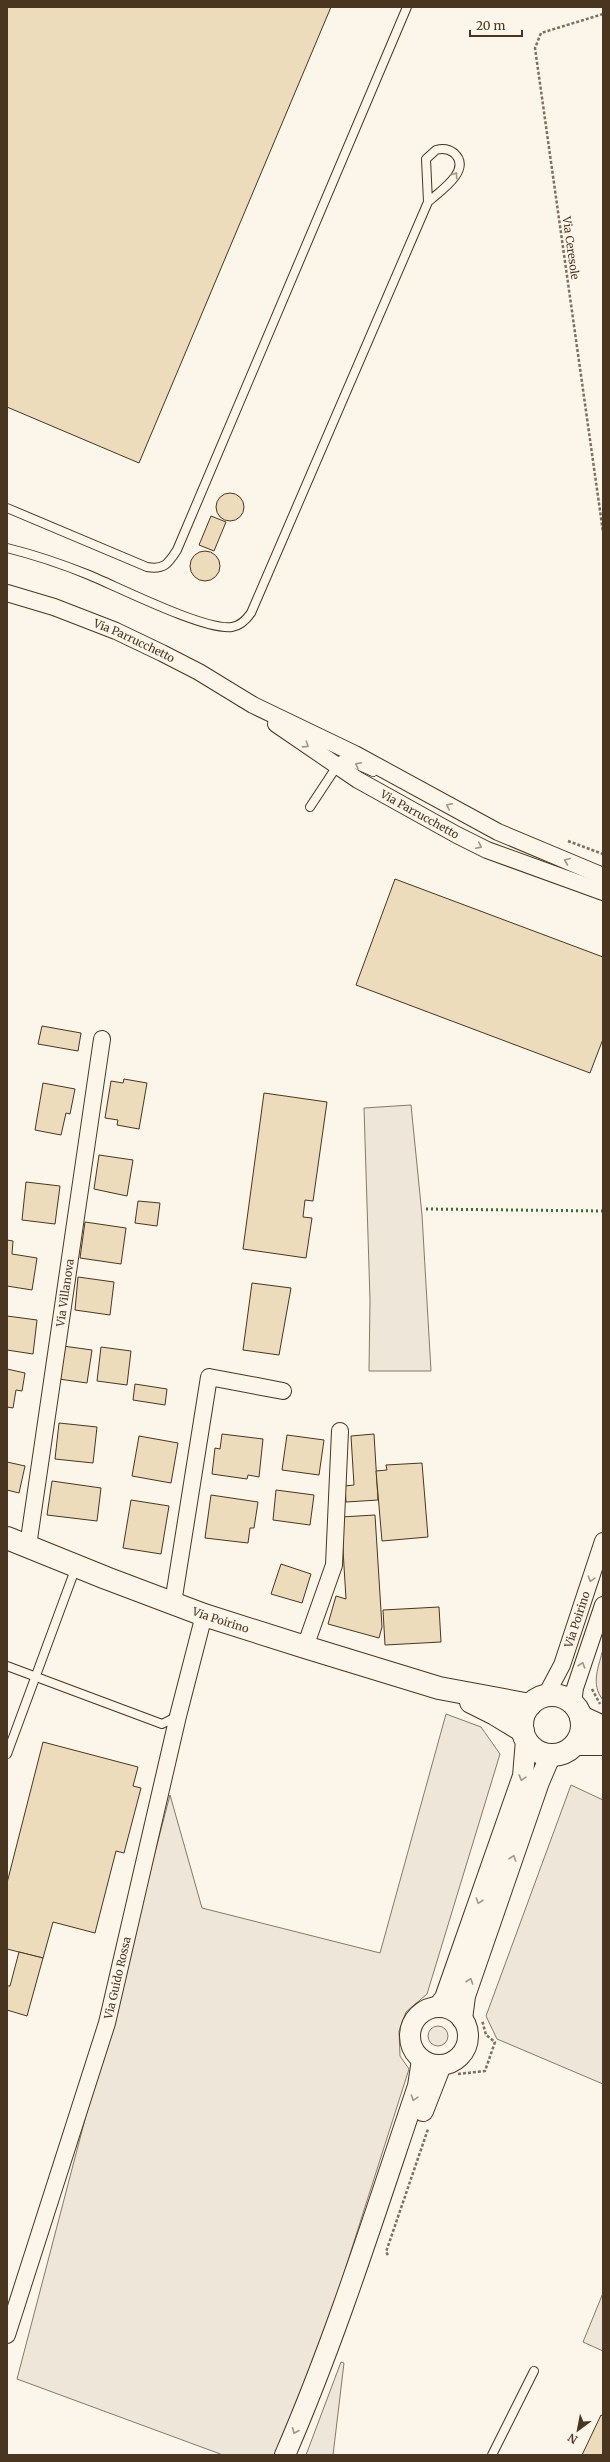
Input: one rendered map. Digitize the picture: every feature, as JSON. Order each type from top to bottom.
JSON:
[{"type":"main road","name":"Via Poirino","points":[[7,1538],[204,1615],[439,1688],[496,1714],[524,1735]]},
{"type":"main road","name":"Via Poirino","points":[[439,1688],[538,1700]]},
{"type":"main road","points":[[577,1710],[580,1735],[576,1744],[570,1749],[554,1754],[538,1751],[524,1735],[523,1717],[538,1700],[556,1695],[603,1727]]},
{"type":"main road","points":[[576,1744],[603,1744]]},
{"type":"street","name":"Via Parrucchetto","points":[[7,593],[54,606],[116,631],[199,672],[253,705],[355,754],[498,832],[603,876]]},
{"type":"street","name":"Via Parrucchetto","points":[[253,705],[286,732],[410,811],[487,850],[603,892]]},
{"type":"street","name":"Via Villanova","points":[[28,1546],[102,1039]]},
{"type":"street","points":[[173,1603],[209,1377],[283,1391]]},
{"type":"street","points":[[305,1647],[334,1565],[340,1431]]},
{"type":"street","name":"Via Poirino","points":[[538,1700],[562,1665],[603,1542]]},
{"type":"street","name":"Via Poirino","points":[[577,1710],[579,1675],[603,1604]]},
{"type":"street","name":"Via Guido Rossa","points":[[7,2335],[107,2022],[178,1716],[204,1615]]},
{"type":"street","points":[[438,2007],[445,1998],[523,1776],[524,1735]]},
{"type":"street","points":[[462,2019],[447,2008],[438,2007],[421,2013],[411,2028],[411,2046],[422,2060],[441,2065],[457,2059],[466,2046],[468,2036],[462,2019],[465,1996],[539,1782],[548,1761],[554,1754]]},
{"type":"street","points":[[285,2455],[311,2395],[359,2261],[418,2086],[422,2060]]},
{"type":"street","points":[[300,2455],[358,2300],[435,2077],[441,2065]]},
{"type":"lane","points":[[7,508],[147,567],[158,569],[167,566],[177,550],[407,7]]},
{"type":"lane","points":[[7,548],[40,556],[195,620],[219,627],[232,628],[243,623],[251,614],[428,202],[456,176],[459,162],[456,154],[449,150],[436,150],[426,159],[428,202]]},
{"type":"lane","points":[[310,807],[336,765],[344,759],[414,793],[432,797]]},
{"type":"lane","points":[[7,1754],[76,1566]]},
{"type":"lane","points":[[7,1666],[162,1724],[178,1716]]},
{"type":"lane","points":[[492,2455],[534,2371]]},
{"type":"path","name":"Via Ceresole","points":[[603,14],[540,33],[535,48],[603,532]]},
{"type":"path","points":[[591,1686],[603,1707]]},
{"type":"shaded area","points":[[411,1105],[422,1215],[431,1371],[369,1371],[370,1300],[364,1108]]},
{"type":"shaded area","points":[[603,1649],[603,1700],[599,1694],[596,1681]]},
{"type":"shaded area","points":[[446,1714],[481,1727],[500,1754],[427,1994],[406,2012],[399,2031],[400,2056],[409,2069],[322,2342],[278,2455],[223,2455],[17,2379],[170,1795],[202,1908],[380,1953]]},
{"type":"shaded area","points":[[571,1785],[603,1800],[603,2084],[497,2039],[486,2016]]},
{"type":"shaded area","points":[[434,2026],[442,2026],[448,2032],[448,2040],[442,2046],[434,2046],[428,2040],[428,2032]]},
{"type":"shaded area","points":[[603,2293],[603,2351],[583,2342]]},
{"type":"shaded area","points":[[341,2362],[344,2363],[333,2455],[306,2455]]},
{"type":"building","points":[[7,7],[331,7],[139,463],[7,407]]},
{"type":"building","points":[[230,493],[240,497],[244,507],[240,517],[230,521],[220,517],[216,507],[220,497]]},
{"type":"building","points":[[211,516],[226,522],[214,551],[199,545]]},
{"type":"building","points":[[205,551],[211,552],[219,560],[219,572],[211,580],[205,581],[199,580],[191,572],[190,566],[191,560],[199,552]]},
{"type":"building","points":[[395,879],[603,957],[603,1039],[590,1073],[356,985]]},
{"type":"building","points":[[42,1026],[81,1033],[78,1051],[38,1044]]},
{"type":"building","points":[[124,1079],[147,1083],[139,1129],[117,1125],[118,1120],[105,1118],[111,1081],[123,1083]]},
{"type":"building","points":[[43,1083],[75,1089],[70,1114],[66,1113],[61,1135],[35,1130]]},
{"type":"building","points":[[264,1093],[327,1102],[313,1201],[305,1200],[303,1217],[312,1218],[306,1258],[243,1249]]},
{"type":"building","points":[[99,1155],[133,1160],[127,1196],[94,1189]]},
{"type":"building","points":[[26,1182],[60,1186],[55,1224],[22,1220]]},
{"type":"building","points":[[138,1201],[160,1203],[157,1226],[135,1223]]},
{"type":"building","points":[[85,1222],[126,1228],[121,1264],[80,1258]]},
{"type":"building","points":[[7,1240],[13,1241],[12,1254],[37,1258],[32,1290],[7,1286]]},
{"type":"building","points":[[78,1277],[114,1282],[110,1315],[75,1310]]},
{"type":"building","points":[[252,1283],[291,1288],[279,1355],[243,1350]]},
{"type":"building","points":[[7,1316],[37,1320],[33,1354],[7,1350]]},
{"type":"building","points":[[63,1346],[92,1350],[87,1383],[59,1379]]},
{"type":"building","points":[[101,1347],[131,1351],[127,1385],[97,1381]]},
{"type":"building","points":[[7,1369],[25,1373],[22,1391],[16,1390],[13,1408],[7,1407]]},
{"type":"building","points":[[135,1384],[167,1389],[165,1405],[133,1400]]},
{"type":"building","points":[[59,1423],[97,1427],[93,1463],[55,1459]]},
{"type":"building","points":[[222,1434],[263,1439],[259,1477],[248,1475],[247,1479],[212,1474],[215,1448],[220,1449]]},
{"type":"building","points":[[374,1434],[378,1500],[346,1502],[345,1486],[354,1485],[351,1436]]},
{"type":"building","points":[[287,1435],[324,1440],[319,1475],[282,1470]]},
{"type":"building","points":[[139,1436],[178,1443],[171,1483],[132,1476]]},
{"type":"building","points":[[7,1462],[25,1466],[19,1493],[7,1490]]},
{"type":"building","points":[[422,1463],[428,1537],[382,1541],[376,1471],[387,1470],[386,1465]]},
{"type":"building","points":[[52,1481],[101,1488],[97,1521],[47,1515]]},
{"type":"building","points":[[276,1490],[314,1495],[310,1525],[273,1520]]},
{"type":"building","points":[[211,1495],[258,1502],[254,1528],[250,1528],[248,1543],[205,1538]]},
{"type":"building","points":[[131,1500],[169,1506],[161,1554],[123,1548]]},
{"type":"building","points":[[375,1515],[382,1627],[379,1638],[328,1624],[336,1596],[346,1599],[341,1517]]},
{"type":"building","points":[[281,1564],[311,1574],[302,1603],[271,1594]]},
{"type":"building","points":[[439,1607],[441,1642],[385,1645],[383,1610]]},
{"type":"building","points":[[43,1742],[138,1767],[133,1786],[141,1788],[124,1853],[116,1851],[95,1933],[53,1922],[43,1958],[7,1949],[7,1883]]},
{"type":"building","points":[[19,1952],[43,1958],[27,2016],[7,2010],[7,1986],[10,1986]]},
{"type":"building","points":[[601,2415],[603,2416],[603,2455],[582,2455]]},
{"type":"hedge","points":[[426,1209],[603,1211]]}]
